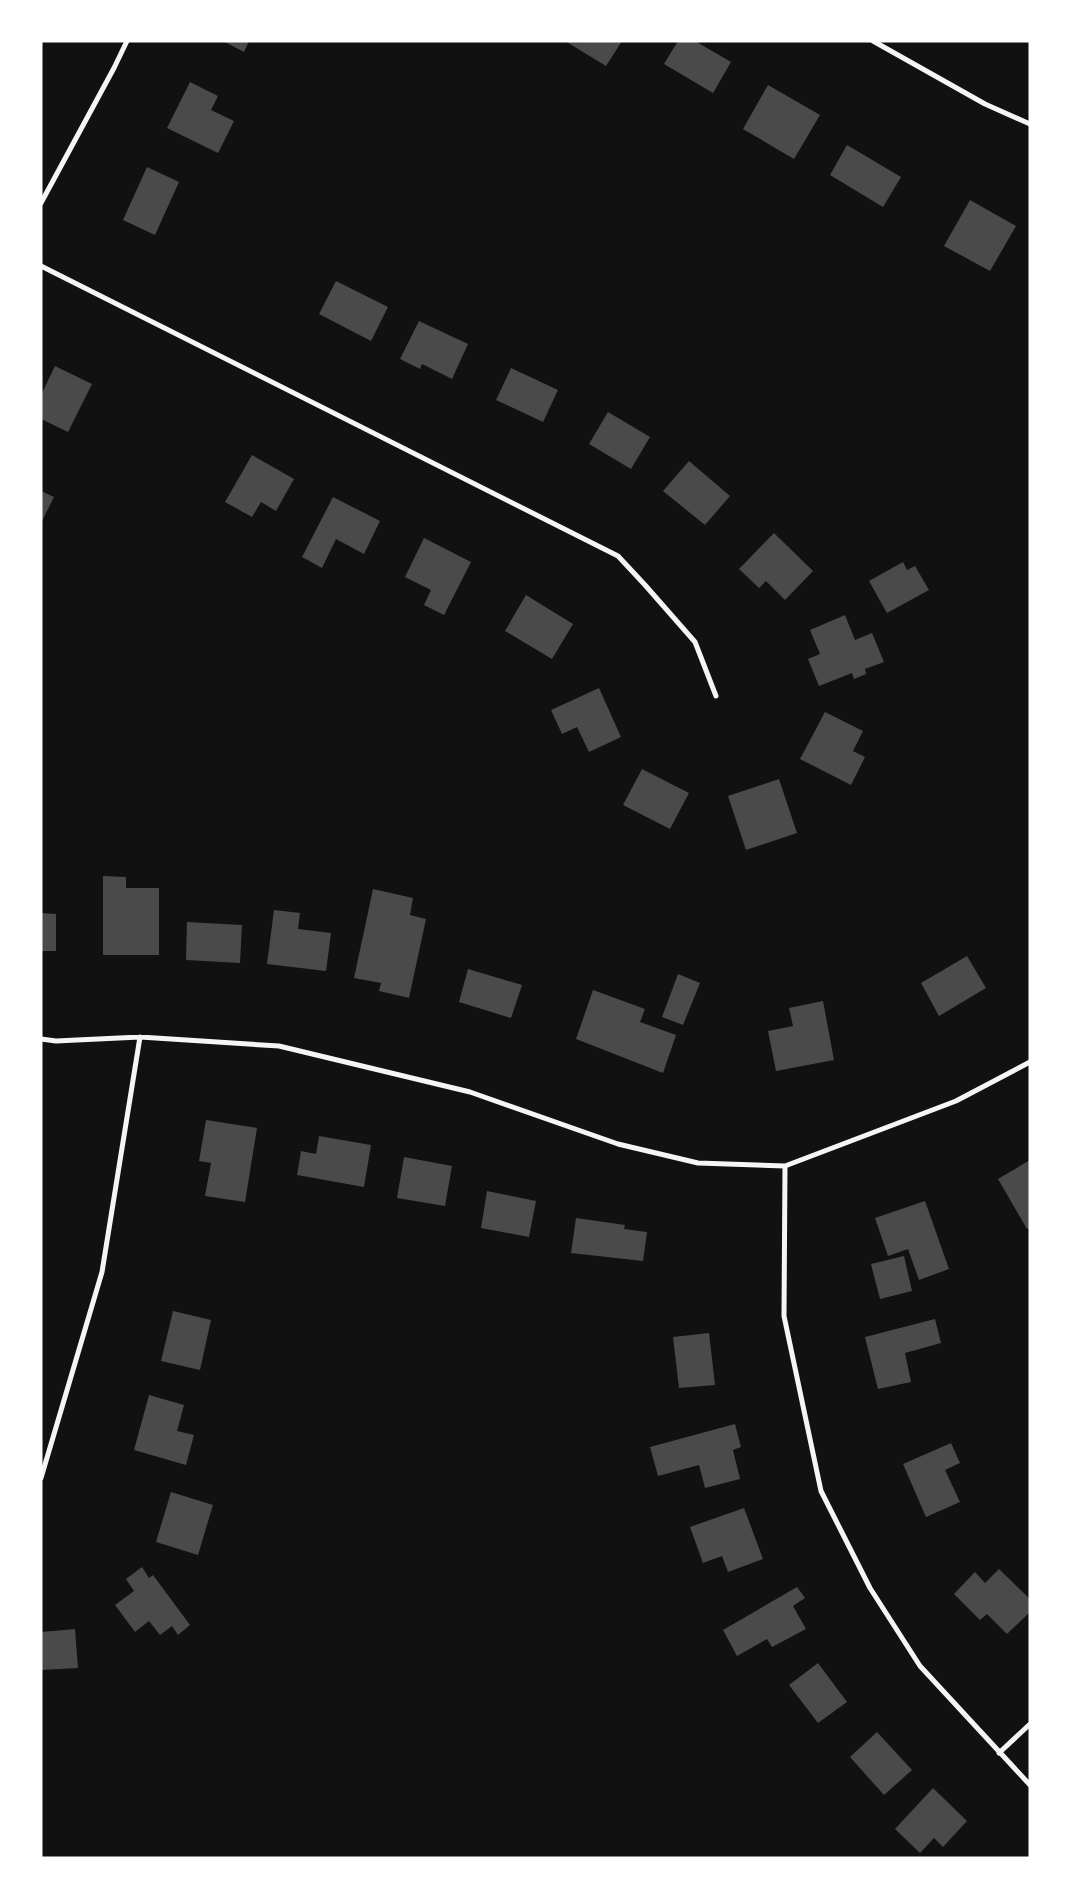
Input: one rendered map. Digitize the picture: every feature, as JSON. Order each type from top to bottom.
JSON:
[{"type":"street","points":[[41,203],[127,41]]},
{"type":"street","points":[[873,41],[984,104],[1030,124]]},
{"type":"street","points":[[41,266],[618,556],[695,642],[716,696]]},
{"type":"street","points":[[41,1039],[56,1041],[140,1037],[280,1046],[470,1092],[618,1144],[698,1163],[785,1166],[956,1101],[1030,1062]]},
{"type":"street","points":[[41,1478],[102,1272],[140,1037]]},
{"type":"street","points":[[785,1166],[784,1316],[821,1491],[870,1588],[920,1666],[1030,1785]]},
{"type":"street","points":[[999,1753],[1030,1724]]},
{"type":"building","points":[[223,41],[249,41],[244,52]]},
{"type":"building","points":[[565,41],[622,41],[606,66]]},
{"type":"building","points":[[678,41],[695,41],[731,62],[713,93],[664,64]]},
{"type":"building","points":[[190,82],[218,96],[211,110],[234,121],[218,153],[167,128]]},
{"type":"building","points":[[768,85],[820,115],[794,159],[743,129]]},
{"type":"building","points":[[847,145],[901,177],[883,207],[830,175]]},
{"type":"building","points":[[147,167],[179,182],[155,235],[123,220]]},
{"type":"building","points":[[970,200],[1016,226],[990,271],[944,246]]},
{"type":"building","points":[[336,281],[388,307],[371,341],[319,314]]},
{"type":"building","points":[[419,321],[468,344],[452,379],[422,364],[420,369],[400,359]]},
{"type":"building","points":[[55,366],[92,384],[68,432],[41,419],[41,395]]},
{"type":"building","points":[[511,368],[558,390],[543,422],[496,400]]},
{"type":"building","points":[[608,412],[650,437],[631,469],[589,444]]},
{"type":"building","points":[[252,455],[294,479],[276,511],[261,502],[252,517],[225,502]]},
{"type":"building","points":[[689,461],[730,496],[705,525],[663,491]]},
{"type":"building","points":[[41,491],[54,497],[41,523]]},
{"type":"building","points":[[333,497],[380,521],[364,554],[336,539],[322,568],[302,557]]},
{"type":"building","points":[[774,533],[813,571],[785,600],[766,581],[759,588],[739,569]]},
{"type":"building","points":[[424,538],[471,562],[444,615],[424,605],[431,590],[405,577]]},
{"type":"building","points":[[903,562],[907,570],[915,566],[929,590],[887,613],[869,581]]},
{"type":"building","points":[[526,595],[573,624],[552,659],[505,631]]},
{"type":"building","points":[[845,615],[855,640],[872,633],[884,662],[865,669],[866,674],[854,679],[852,673],[819,686],[808,659],[820,654],[810,630]]},
{"type":"building","points":[[599,688],[621,737],[589,752],[577,727],[562,734],[551,710]]},
{"type":"building","points":[[825,712],[863,731],[853,751],[865,757],[851,785],[800,759]]},
{"type":"building","points":[[642,769],[689,793],[670,829],[623,805]]},
{"type":"building","points":[[779,779],[797,833],[746,850],[728,796]]},
{"type":"building","points":[[103,876],[126,877],[126,888],[159,888],[159,955],[103,955]]},
{"type":"building","points":[[373,889],[413,898],[410,915],[426,919],[409,998],[379,991],[381,983],[354,978]]},
{"type":"building","points":[[274,910],[300,913],[298,929],[331,933],[326,971],[267,964]]},
{"type":"building","points":[[41,913],[56,914],[56,951],[41,951]]},
{"type":"building","points":[[187,922],[242,925],[240,963],[186,960]]},
{"type":"building","points":[[967,956],[986,988],[939,1016],[921,983]]},
{"type":"building","points":[[468,969],[522,985],[511,1018],[459,1002]]},
{"type":"building","points":[[678,974],[700,983],[683,1025],[662,1017]]},
{"type":"building","points":[[593,990],[645,1009],[640,1022],[676,1035],[663,1073],[576,1039]]},
{"type":"building","points":[[823,1001],[834,1060],[776,1071],[768,1031],[793,1026],[789,1008]]},
{"type":"building","points":[[206,1120],[257,1128],[245,1202],[205,1196],[211,1163],[199,1161]]},
{"type":"building","points":[[319,1136],[371,1145],[364,1187],[297,1175],[301,1151],[316,1154]]},
{"type":"building","points":[[404,1157],[452,1166],[445,1206],[397,1198]]},
{"type":"building","points":[[1030,1160],[1030,1228],[1027,1229],[998,1179]]},
{"type":"building","points":[[487,1191],[536,1201],[529,1237],[481,1228]]},
{"type":"building","points":[[925,1201],[949,1269],[919,1280],[908,1249],[888,1256],[875,1218]]},
{"type":"building","points":[[576,1218],[625,1225],[624,1229],[647,1232],[643,1261],[571,1253]]},
{"type":"building","points":[[904,1256],[912,1291],[880,1299],[871,1264]]},
{"type":"building","points":[[173,1311],[211,1320],[200,1370],[161,1361]]},
{"type":"building","points":[[935,1319],[941,1343],[905,1353],[911,1382],[878,1389],[865,1337]]},
{"type":"building","points":[[709,1333],[715,1385],[679,1388],[673,1337]]},
{"type":"building","points":[[149,1395],[184,1405],[177,1431],[194,1435],[186,1465],[134,1450]]},
{"type":"building","points":[[735,1424],[741,1447],[733,1450],[740,1479],[705,1488],[699,1465],[658,1476],[650,1447]]},
{"type":"building","points":[[951,1443],[960,1463],[945,1470],[960,1502],[926,1517],[903,1464]]},
{"type":"building","points":[[171,1492],[213,1505],[198,1555],[156,1542]]},
{"type":"building","points":[[744,1508],[763,1559],[728,1572],[722,1556],[703,1563],[690,1527]]},
{"type":"building","points":[[142,1567],[149,1578],[153,1575],[190,1625],[178,1635],[172,1626],[160,1635],[149,1621],[135,1632],[115,1605],[134,1591],[126,1579]]},
{"type":"building","points":[[999,1569],[1030,1599],[1030,1612],[1007,1634],[987,1614],[980,1620],[954,1594],[975,1572],[985,1583]]},
{"type":"building","points":[[797,1587],[805,1598],[793,1606],[806,1629],[772,1647],[767,1639],[737,1656],[723,1630]]},
{"type":"building","points":[[75,1629],[78,1668],[41,1670],[41,1632]]},
{"type":"building","points":[[818,1663],[847,1702],[818,1723],[789,1685]]},
{"type":"building","points":[[877,1732],[912,1770],[884,1795],[850,1757]]},
{"type":"building","points":[[933,1788],[967,1821],[943,1847],[934,1838],[920,1853],[895,1829]]}]
